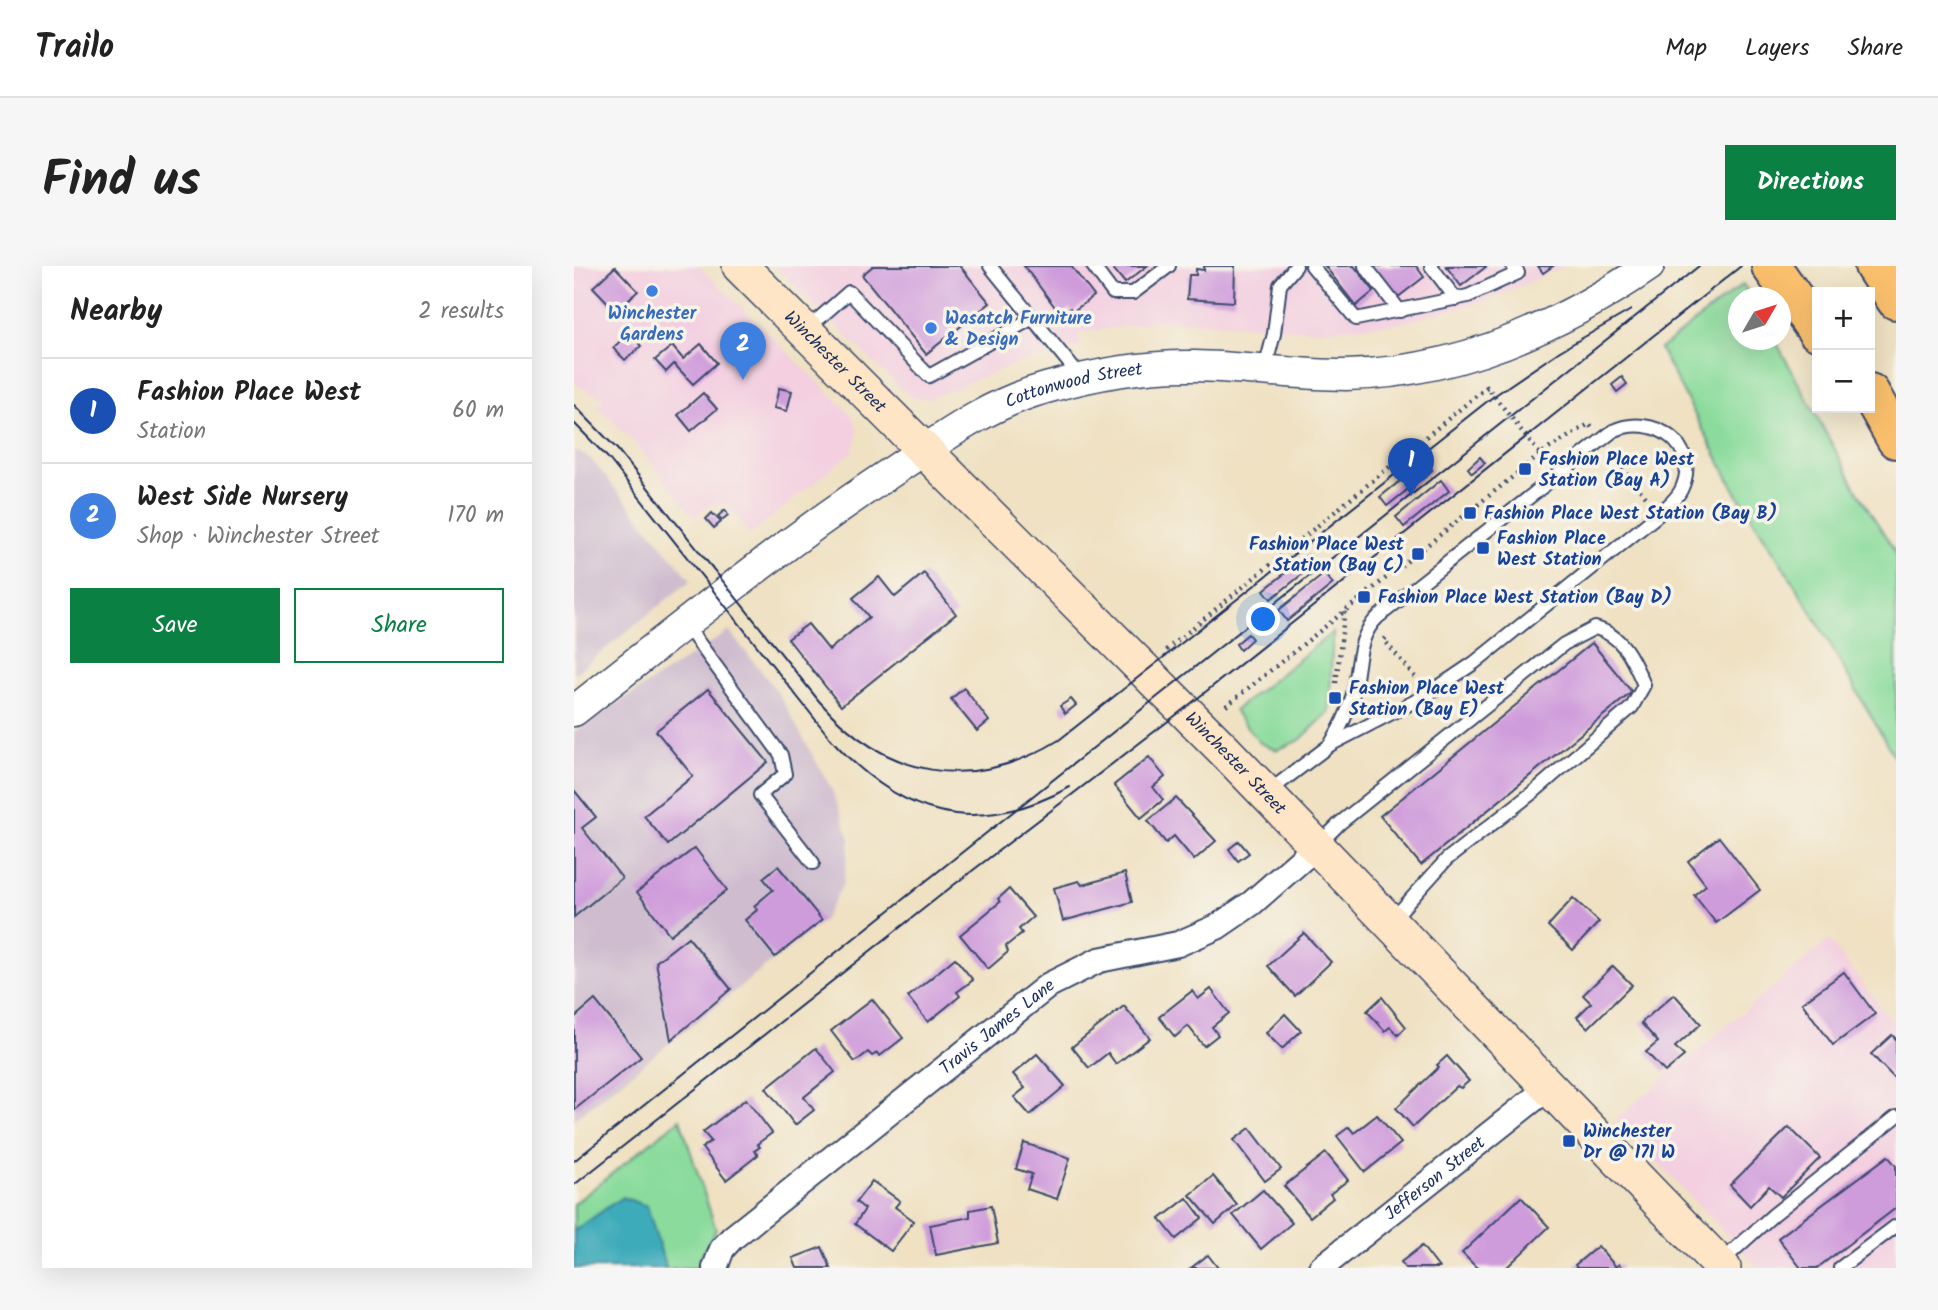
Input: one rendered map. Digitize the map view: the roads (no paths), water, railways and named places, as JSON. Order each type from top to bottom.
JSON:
[{"type":"highway","points":[[1772,266],[1812,324]]},
{"type":"highway","points":[[1796,266],[1812,293]]},
{"type":"highway","points":[[1874,266],[1896,300]]},
{"type":"highway","points":[[1875,402],[1896,441]]},
{"type":"highway","points":[[1875,413],[1896,441]]},
{"type":"main road","name":"Winchester Street","points":[[740,266],[925,448],[1266,793],[1721,1266]]},
{"type":"street","name":"Cottonwood Street","points":[[574,711],[824,516],[981,412],[1045,388],[1115,372],[1193,366],[1349,375],[1402,371],[1476,353],[1573,313],[1648,266]]},
{"type":"street","name":"Travis James Lane","points":[[715,1268],[722,1250],[732,1238],[1049,985],[1100,960],[1178,944],[1217,927],[1252,903],[1317,846]]},
{"type":"street","name":"Jefferson Street","points":[[1321,1268],[1549,1087]]},
{"type":"lane","points":[[990,266],[1082,379]]},
{"type":"lane","points":[[1093,266],[1113,293],[1133,293],[1169,266]]},
{"type":"lane","points":[[1264,372],[1274,334],[1280,285],[1296,266]]},
{"type":"lane","points":[[1312,266],[1356,319],[1456,299],[1518,273],[1513,266]]},
{"type":"lane","points":[[1365,266],[1400,311]]},
{"type":"lane","points":[[1431,266],[1456,299]]},
{"type":"lane","points":[[806,331],[849,292],[929,376],[1031,319]]},
{"type":"lane","points":[[1266,793],[1330,745],[1444,683],[1474,663],[1675,500],[1686,471],[1681,451],[1668,434],[1643,424],[1623,426],[1613,431],[1378,617],[1365,633],[1345,720],[1330,745]]},
{"type":"lane","points":[[685,624],[781,755],[785,774],[760,795],[813,863]]},
{"type":"lane","points":[[1317,846],[1340,823],[1564,644],[1595,628],[1608,632],[1629,652],[1644,685],[1632,706],[1536,790],[1447,859],[1391,921]]},
{"type":"lane","points":[[1721,1266],[1773,1215],[1896,1116]]},
{"type":"lane","points":[[1840,1268],[1896,1226]]},
{"type":"water","points":[[622,1197],[647,1206],[666,1268],[574,1268],[574,1231]]},
{"type":"tram line","points":[[574,1161],[1699,266]]},
{"type":"tram line","points":[[574,1185],[955,884],[1184,709],[1741,266]]},
{"type":"tram line","points":[[574,405],[617,449],[819,701],[845,727],[872,747],[901,761],[931,770],[962,772],[994,768],[1026,757],[1059,740],[1494,396],[1560,351],[1631,310]]},
{"type":"tram line","points":[[574,423],[609,459],[830,738],[856,765],[883,786],[911,801],[940,811],[970,815],[1002,812],[1035,803],[1070,787]]},
{"type":"place","name":"Winchester Gardens","points":[[652,291]]},
{"type":"place","name":"Wasatch Furniture & Design","points":[[931,328]]},
{"type":"place","name":"West Side Nursery","points":[[743,380]]},
{"type":"place","name":"Fashion Place West Station (Bay A)","points":[[1525,469]]},
{"type":"place","name":"Fashion Place West","points":[[1411,496]]},
{"type":"place","name":"Fashion Place West Station (Bay B)","points":[[1470,513]]},
{"type":"place","name":"Fashion Place West Station","points":[[1483,548]]},
{"type":"place","name":"Fashion Place West Station (Bay C)","points":[[1418,554]]},
{"type":"place","name":"Fashion Place West Station (Bay D)","points":[[1364,597]]},
{"type":"place","name":"Fashion Place West Station (Bay E)","points":[[1335,698]]},
{"type":"place","name":"Winchester Dr @ 171 W","points":[[1569,1141]]}]
